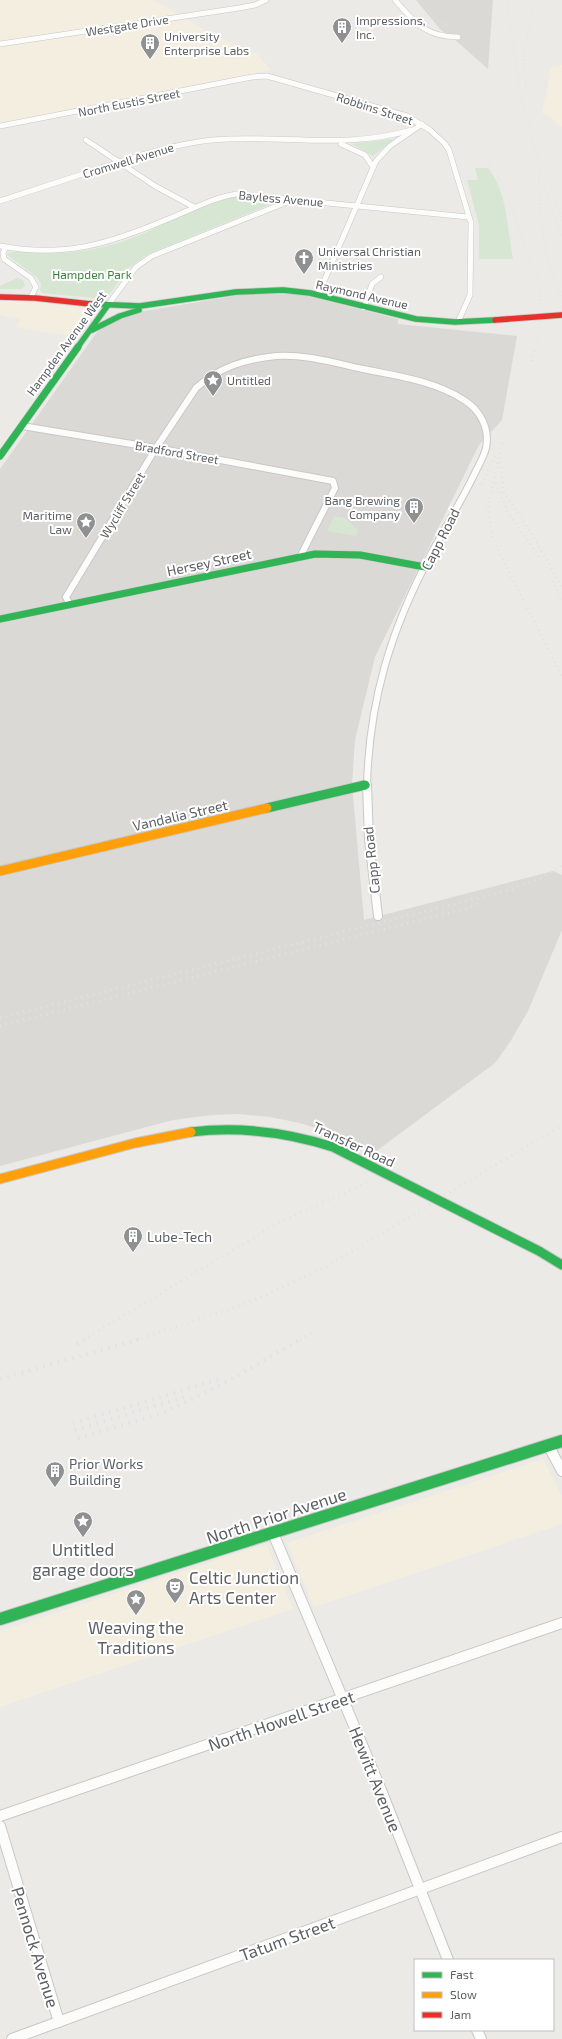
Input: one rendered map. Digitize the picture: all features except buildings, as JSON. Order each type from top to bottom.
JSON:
[{"type":"street","name":"Westgate Drive","points":[[0,44],[254,5],[266,0]]},
{"type":"street","points":[[395,0],[424,31],[440,37],[458,36]]},
{"type":"street","name":"Westgate Drive","points":[[0,38],[235,4],[254,5]]},
{"type":"street","name":"Robbins Street","points":[[259,76],[275,77],[407,116],[422,124],[440,138],[449,150],[471,223],[470,295],[458,322]]},
{"type":"street","name":"North Eustis Street","points":[[0,126],[259,76]]},
{"type":"street","points":[[318,295],[373,167],[384,151],[411,130],[422,124]]},
{"type":"street","name":"Cromwell Avenue","points":[[0,201],[119,162],[174,146],[217,140],[250,139],[331,141],[372,140],[411,130]]},
{"type":"street","points":[[86,140],[155,186],[194,207]]},
{"type":"street","name":"Cromwell Avenue","points":[[331,141],[358,150],[369,158],[373,167]]},
{"type":"street","name":"Bayless Avenue","points":[[0,246],[54,250],[102,244],[125,237],[194,207],[222,197],[236,194],[468,217]]},
{"type":"street","name":"Hampden Avenue West","points":[[0,456],[136,268],[152,256],[294,199]]},
{"type":"street","points":[[6,247],[3,253],[4,259],[33,280],[36,287],[32,295]]},
{"type":"street","points":[[364,308],[368,302],[368,290],[372,284],[381,277]]},
{"type":"street","name":"Raymond Avenue","points":[[0,293],[100,301],[108,305],[131,306],[157,304],[260,290],[283,290],[318,295],[392,315],[458,322],[562,315]]},
{"type":"street","name":"Raymond Avenue","points":[[0,297],[32,295]]},
{"type":"street","points":[[89,332],[120,316],[157,304]]},
{"type":"street","name":"Capp Road","points":[[238,363],[278,356],[316,359],[434,386],[462,399],[476,410],[486,424],[488,432],[486,448],[401,617],[381,678],[371,725],[366,785],[368,842],[378,916]]},
{"type":"street","name":"Wycliff Street","points":[[70,605],[66,597],[156,448],[196,388],[211,375],[238,363]]},
{"type":"street","name":"Bradford Street","points":[[22,426],[156,448],[333,480],[335,488],[300,558]]},
{"type":"street","name":"Hersey Street","points":[[0,619],[329,553],[360,555],[425,567]]},
{"type":"street","name":"Vandalia Street","points":[[0,871],[366,785]]},
{"type":"street","name":"Transfer Road","points":[[0,1179],[158,1137],[207,1129],[250,1128],[280,1131],[300,1135],[333,1147],[539,1251],[562,1265]]},
{"type":"street","name":"North Prior Avenue","points":[[0,1619],[562,1441]]},
{"type":"street","points":[[548,1445],[562,1450]]},
{"type":"street","points":[[548,1445],[562,1472]]},
{"type":"street","name":"Hewitt Avenue","points":[[273,1533],[381,1790],[448,1959]]},
{"type":"street","name":"North Howell Street","points":[[0,1816],[562,1623]]},
{"type":"street","name":"Pennock Avenue","points":[[0,1826],[59,2022]]},
{"type":"street","name":"Tatum Street","points":[[12,2039],[562,1837]]},
{"type":"shaded area","points":[[0,0],[154,0],[214,35],[258,55],[271,70],[74,111],[0,124]]},
{"type":"shaded area","points":[[416,0],[493,0],[488,69],[453,38],[441,30]]},
{"type":"shaded area","points":[[562,65],[562,127],[542,113],[551,67]]},
{"type":"shaded area","points":[[252,293],[299,294],[398,319],[398,324],[517,336],[502,420],[479,445],[375,657],[355,740],[352,784],[364,920],[553,871],[562,875],[562,930],[528,1011],[510,1042],[495,1063],[375,1152],[331,1133],[300,1123],[270,1117],[239,1114],[211,1115],[173,1120],[0,1166],[0,469],[97,332],[114,321],[139,312]]},
{"type":"shaded area","points":[[0,300],[23,300],[91,309],[95,312],[78,337],[15,327],[21,319],[0,315]]},
{"type":"shaded area","points":[[543,1459],[562,1496],[562,1524],[314,1607],[287,1543]]},
{"type":"shaded area","points":[[266,1544],[293,1609],[0,1707],[0,1631]]},
{"type":"green space","points":[[393,140],[373,156],[352,144]]},
{"type":"green space","points":[[475,168],[488,168],[500,188],[506,211],[513,259],[479,259],[479,225],[467,180],[478,180]]},
{"type":"green space","name":"Hampden Park","points":[[240,196],[276,200],[276,202],[148,254],[127,269],[107,298],[103,299],[42,293],[40,290],[41,284],[37,277],[7,255],[8,253],[19,251],[51,253],[75,252],[106,246],[145,233],[208,204]]},
{"type":"green space","points":[[17,278],[23,280],[25,286],[21,289],[0,289],[0,286]]},
{"type":"green space","points":[[334,516],[345,518],[358,530],[356,536],[327,531]]},
{"type":"railway","points":[[419,0],[433,16],[449,27]]},
{"type":"railway","points":[[507,0],[520,93],[549,202],[562,237]]},
{"type":"railway","points":[[526,95],[524,54],[534,0]]},
{"type":"railway","points":[[452,131],[481,154],[495,173],[513,209],[525,249],[538,279],[542,316],[535,348]]},
{"type":"railway","points":[[539,176],[542,223],[546,254],[555,283],[562,298]]},
{"type":"railway","points":[[549,180],[562,218]]},
{"type":"railway","points":[[532,361],[535,347]]},
{"type":"railway","points":[[502,443],[488,506],[492,538],[562,677]]},
{"type":"railway","points":[[482,484],[496,453]]},
{"type":"railway","points":[[500,462],[504,492],[535,539],[562,587]]},
{"type":"railway","points":[[496,483],[508,512],[539,557]]},
{"type":"railway","points":[[552,581],[562,599]]},
{"type":"railway","points":[[0,1018],[503,892],[541,878],[562,865]]},
{"type":"railway","points":[[0,1026],[465,909],[482,902]]},
{"type":"railway","points":[[136,1340],[248,1303],[326,1267],[562,1125]]},
{"type":"railway","points":[[83,1340],[275,1225],[371,1180]]},
{"type":"railway","points":[[300,1340],[313,1332]]},
{"type":"railway","points":[[77,1344],[85,1339]]},
{"type":"railway","points":[[0,1379],[140,1339]]},
{"type":"railway","points":[[78,1438],[163,1413],[221,1385],[301,1339]]},
{"type":"railway","points":[[73,1423],[224,1378]]},
{"type":"railway","points":[[75,1430],[188,1396]]},
{"type":"traffic: fast","points":[[91,304],[140,306],[252,290],[283,290],[310,293],[377,311],[416,319],[455,322],[495,320]]},
{"type":"traffic: fast","points":[[0,456],[108,305]]},
{"type":"traffic: fast","points":[[92,330],[120,316],[139,310]]},
{"type":"traffic: fast","points":[[0,619],[315,554],[360,555],[425,567]]},
{"type":"traffic: fast","points":[[267,808],[366,785]]},
{"type":"traffic: fast","points":[[191,1132],[228,1129],[263,1130],[297,1136],[333,1147]]},
{"type":"traffic: fast","points":[[333,1147],[539,1251]]},
{"type":"traffic: fast","points":[[539,1251],[562,1265]]},
{"type":"traffic: fast","points":[[0,1619],[562,1441]]},
{"type":"traffic: slow","points":[[0,871],[267,808]]},
{"type":"traffic: slow","points":[[0,1179],[135,1143],[191,1132]]},
{"type":"traffic: jam","points":[[0,297],[35,298],[91,304]]},
{"type":"traffic: jam","points":[[495,320],[562,315]]},
{"type":"place","name":"Impressions, Inc.","points":[[342,44]]},
{"type":"place","name":"University Enterprise Labs","points":[[150,60]]},
{"type":"place","name":"Universal Christian Ministries","points":[[304,275]]},
{"type":"place","name":"Untitled","points":[[213,397]]},
{"type":"place","name":"Bang Brewing Company","points":[[414,524]]},
{"type":"place","name":"Maritime Law","points":[[86,539]]},
{"type":"place","name":"Lube-Tech","points":[[133,1253]]},
{"type":"place","name":"Prior Works Building","points":[[55,1488]]},
{"type":"place","name":"Untitled garage doors","points":[[83,1538]]},
{"type":"place","name":"Celtic Junction Arts Center","points":[[175,1604]]},
{"type":"place","name":"Weaving the Traditions","points":[[136,1616]]}]
